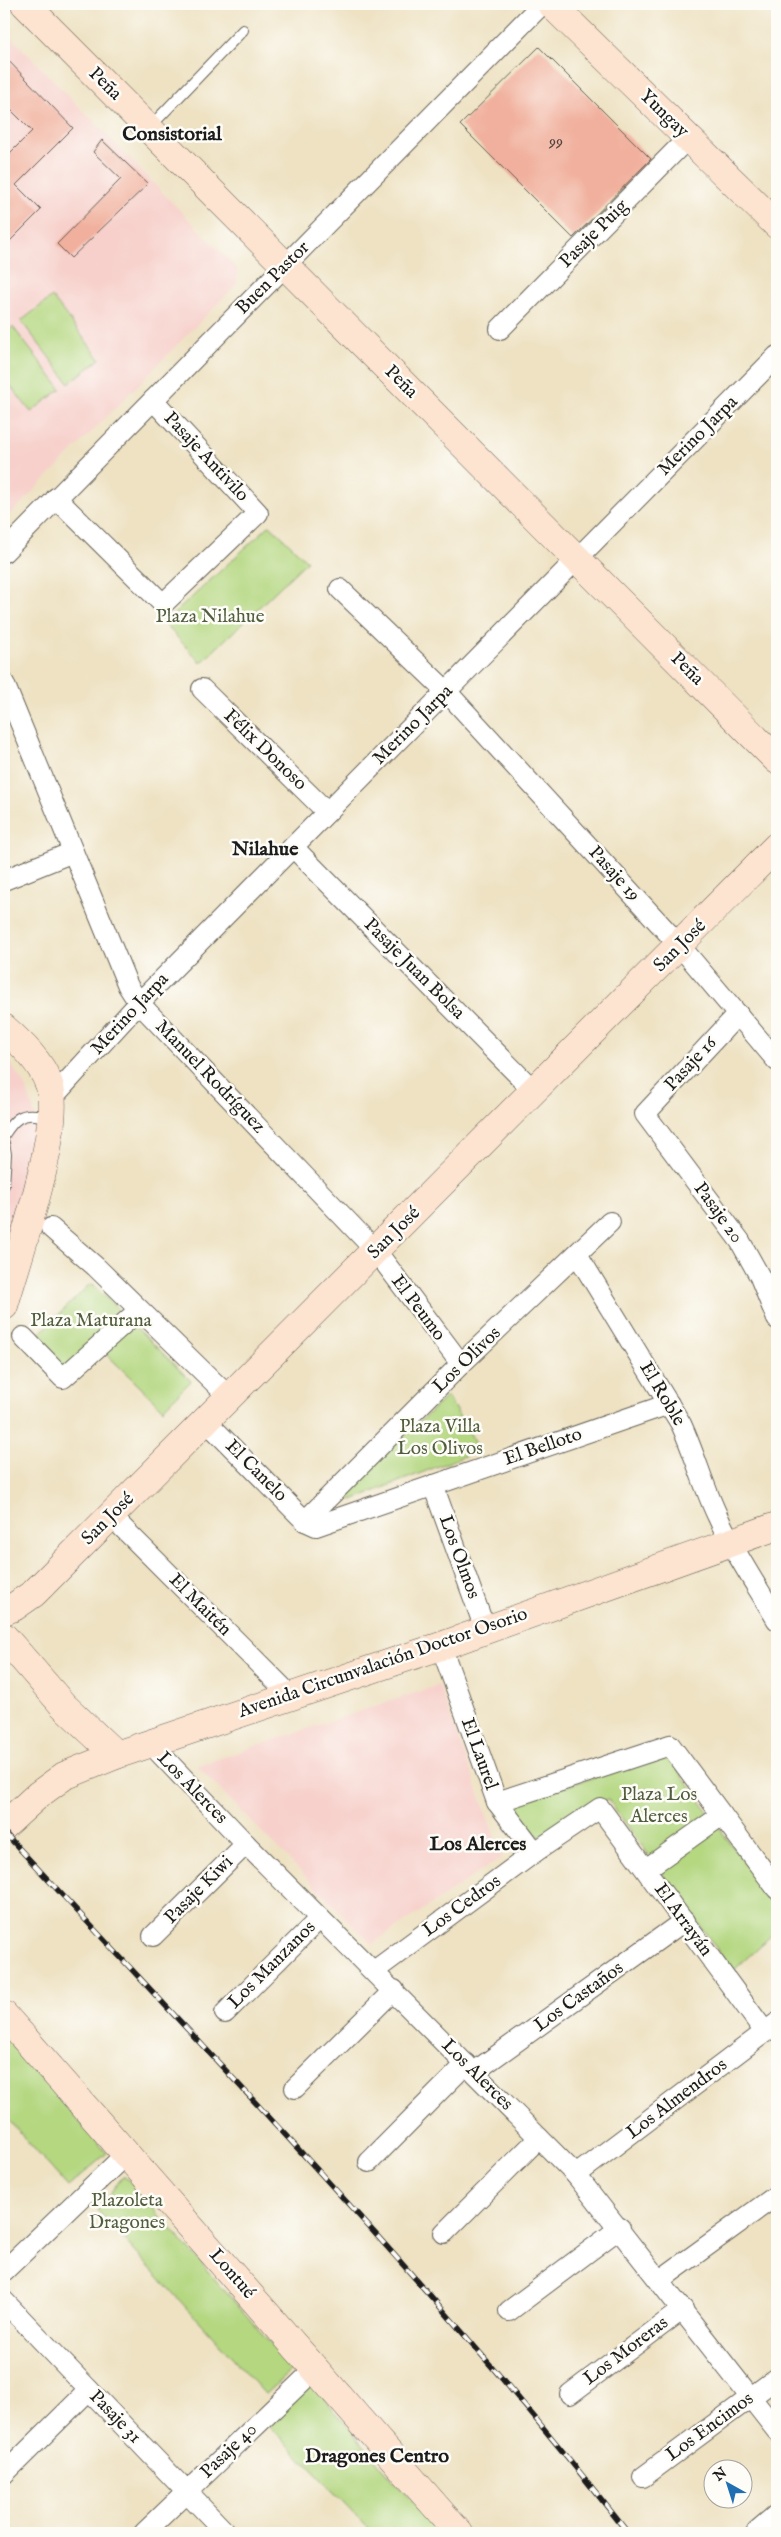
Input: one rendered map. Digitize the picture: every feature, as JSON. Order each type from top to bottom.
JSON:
[{"type":"street","name":"Peña","points":[[25,4],[777,760]]},
{"type":"street","name":"Buen Pastor","points":[[4,552],[542,4]]},
{"type":"street","name":"Yungay","points":[[551,4],[777,225]]},
{"type":"street","name":"Pasaje Puig","points":[[500,329],[688,138]]},
{"type":"street","name":"Merino Jarpa","points":[[52,1097],[139,1003],[777,356]]},
{"type":"street","name":"Pasaje Antivilo","points":[[56,498],[163,604],[258,513],[153,400]]},
{"type":"street","name":"Pasaje 19","points":[[340,589],[446,691],[680,946],[777,1061]]},
{"type":"street","name":"Manuel Rodríguez","points":[[4,683],[128,986],[139,1003],[376,1251]]},
{"type":"street","name":"Félix Donoso","points":[[202,689],[328,812]]},
{"type":"street","name":"San José","points":[[4,1611],[14,1607],[34,1593],[535,1092],[777,846]]},
{"type":"street","name":"Pasaje Juan Bolsa","points":[[293,847],[535,1092]]},
{"type":"street","points":[[4,880],[73,852]]},
{"type":"street","name":"Pasaje 16","points":[[645,1114],[738,1014]]},
{"type":"street","points":[[4,1028],[42,1069],[52,1097],[51,1132],[4,1306]]},
{"type":"street","name":"Pasaje 20","points":[[645,1114],[740,1241],[760,1277],[777,1320]]},
{"type":"street","name":"Los Olivos","points":[[305,1521],[461,1364],[610,1222]]},
{"type":"street","points":[[51,1228],[229,1397]]},
{"type":"street","name":"El Peumo","points":[[376,1251],[461,1364]]},
{"type":"street","name":"El Roble","points":[[577,1254],[669,1404],[691,1446],[705,1488],[730,1543],[777,1620]]},
{"type":"street","points":[[23,1338],[63,1378],[139,1310]]},
{"type":"street","name":"El Belloto","points":[[305,1521],[316,1526],[669,1404]]},
{"type":"street","name":"El Canelo","points":[[206,1421],[305,1521]]},
{"type":"street","name":"Los Olmos","points":[[433,1485],[485,1629]]},
{"type":"street","name":"El Maitén","points":[[111,1516],[282,1687],[286,1696]]},
{"type":"street","name":"Avenida Circunvalación Doctor Osorio","points":[[4,1826],[38,1795],[64,1776],[116,1755],[286,1696],[441,1646],[777,1526]]},
{"type":"street","points":[[4,1637],[63,1705],[116,1755]]},
{"type":"street","name":"El Laurel","points":[[441,1646],[496,1802],[534,1852]]},
{"type":"street","points":[[63,1705],[75,1733],[77,1745],[64,1776]]},
{"type":"street","name":"Los Alerces","points":[[150,1743],[246,1844],[394,1990],[576,2175],[620,2228],[777,2431]]},
{"type":"street","points":[[496,1802],[670,1746],[777,1889]]},
{"type":"street","name":"Los Cedros","points":[[374,1971],[534,1852],[600,1808]]},
{"type":"street","name":"El Arrayán","points":[[600,1808],[684,1921],[771,2027]]},
{"type":"street","points":[[646,1869],[722,1815]]},
{"type":"street","name":"Pasaje Kiwi","points":[[153,1936],[246,1844]]},
{"type":"street","name":"Los Manzanos","points":[[225,2012],[320,1918]]},
{"type":"street","name":"Los Castaños","points":[[369,2162],[470,2068],[684,1921]]},
{"type":"street","points":[[295,2088],[394,1990]]},
{"type":"street","name":"Lontué","points":[[4,2016],[460,2533]]},
{"type":"street","name":"Los Almendros","points":[[576,2175],[771,2027]]},
{"type":"street","points":[[444,2233],[540,2138]]},
{"type":"street","points":[[4,2271],[126,2154]]},
{"type":"street","points":[[660,2280],[777,2195]]},
{"type":"street","points":[[509,2311],[620,2228]]},
{"type":"street","name":"Pasaje 31","points":[[4,2301],[226,2533]]},
{"type":"street","name":"Los Moreras","points":[[570,2394],[683,2309]]},
{"type":"street","name":"Pasaje 40","points":[[144,2533],[315,2369]]},
{"type":"street","name":"Los Encimos","points":[[643,2477],[777,2378]]},
{"type":"street","points":[[4,2474],[89,2390]]},
{"type":"street","points":[[757,2531],[777,2514]]},
{"type":"lane","points":[[149,128],[243,30]]},
{"type":"lane","points":[[4,1051],[4,1082]]},
{"type":"lane","points":[[4,1135],[17,1119],[32,1114],[40,1116],[51,1132]]},
{"type":"lane","points":[[4,1143],[6,1154],[4,1185]]},
{"type":"shaded area","points":[[4,30],[237,269],[237,284],[4,521]]},
{"type":"shaded area","points":[[4,1054],[27,1089],[39,1130],[38,1144],[4,1259]]},
{"type":"shaded area","points":[[439,1685],[502,1857],[372,1944],[197,1766]]},
{"type":"green space","points":[[52,297],[100,359],[69,383],[21,321]]},
{"type":"green space","points":[[13,327],[61,389],[31,412],[4,378],[4,334]]},
{"type":"green space","name":"Plaza Nilahue","points":[[270,525],[307,561],[201,663],[164,623]]},
{"type":"green space","name":"Plaza Maturana","points":[[91,1283],[191,1381],[163,1409],[99,1347],[69,1374],[34,1339]]},
{"type":"green space","name":"Plaza Villa Los Olivos","points":[[447,1396],[480,1450],[352,1500],[343,1494]]},
{"type":"green space","name":"Plaza Los Alerces","points":[[666,1753],[777,1909],[777,1930],[733,1971],[608,1799],[539,1837],[511,1805]]},
{"type":"green space","name":"Plazoleta Dragones","points":[[4,2036],[107,2153],[68,2187],[4,2115]]},
{"type":"green space","name":"Plazoleta Dragones","points":[[124,2175],[293,2369],[265,2394],[97,2210]]},
{"type":"green space","points":[[311,2383],[438,2533],[373,2533],[269,2425]]},
{"type":"building","points":[[539,47],[651,159],[573,238],[460,125]]},
{"type":"building","points":[[4,56],[73,128],[16,185],[41,210],[4,247],[4,159],[32,131],[4,103]]},
{"type":"building","points":[[102,140],[148,184],[71,258],[57,244],[121,179],[93,152]]},
{"type":"railway","points":[[4,1832],[324,2176],[479,2352],[628,2533]]},
{"type":"district","name":"Consistorial","points":[[172,134]]},
{"type":"district","name":"Nilahue","points":[[265,849]]},
{"type":"district","name":"Los Alerces","points":[[478,1844]]},
{"type":"district","name":"Dragones Centro","points":[[377,2456]]}]
